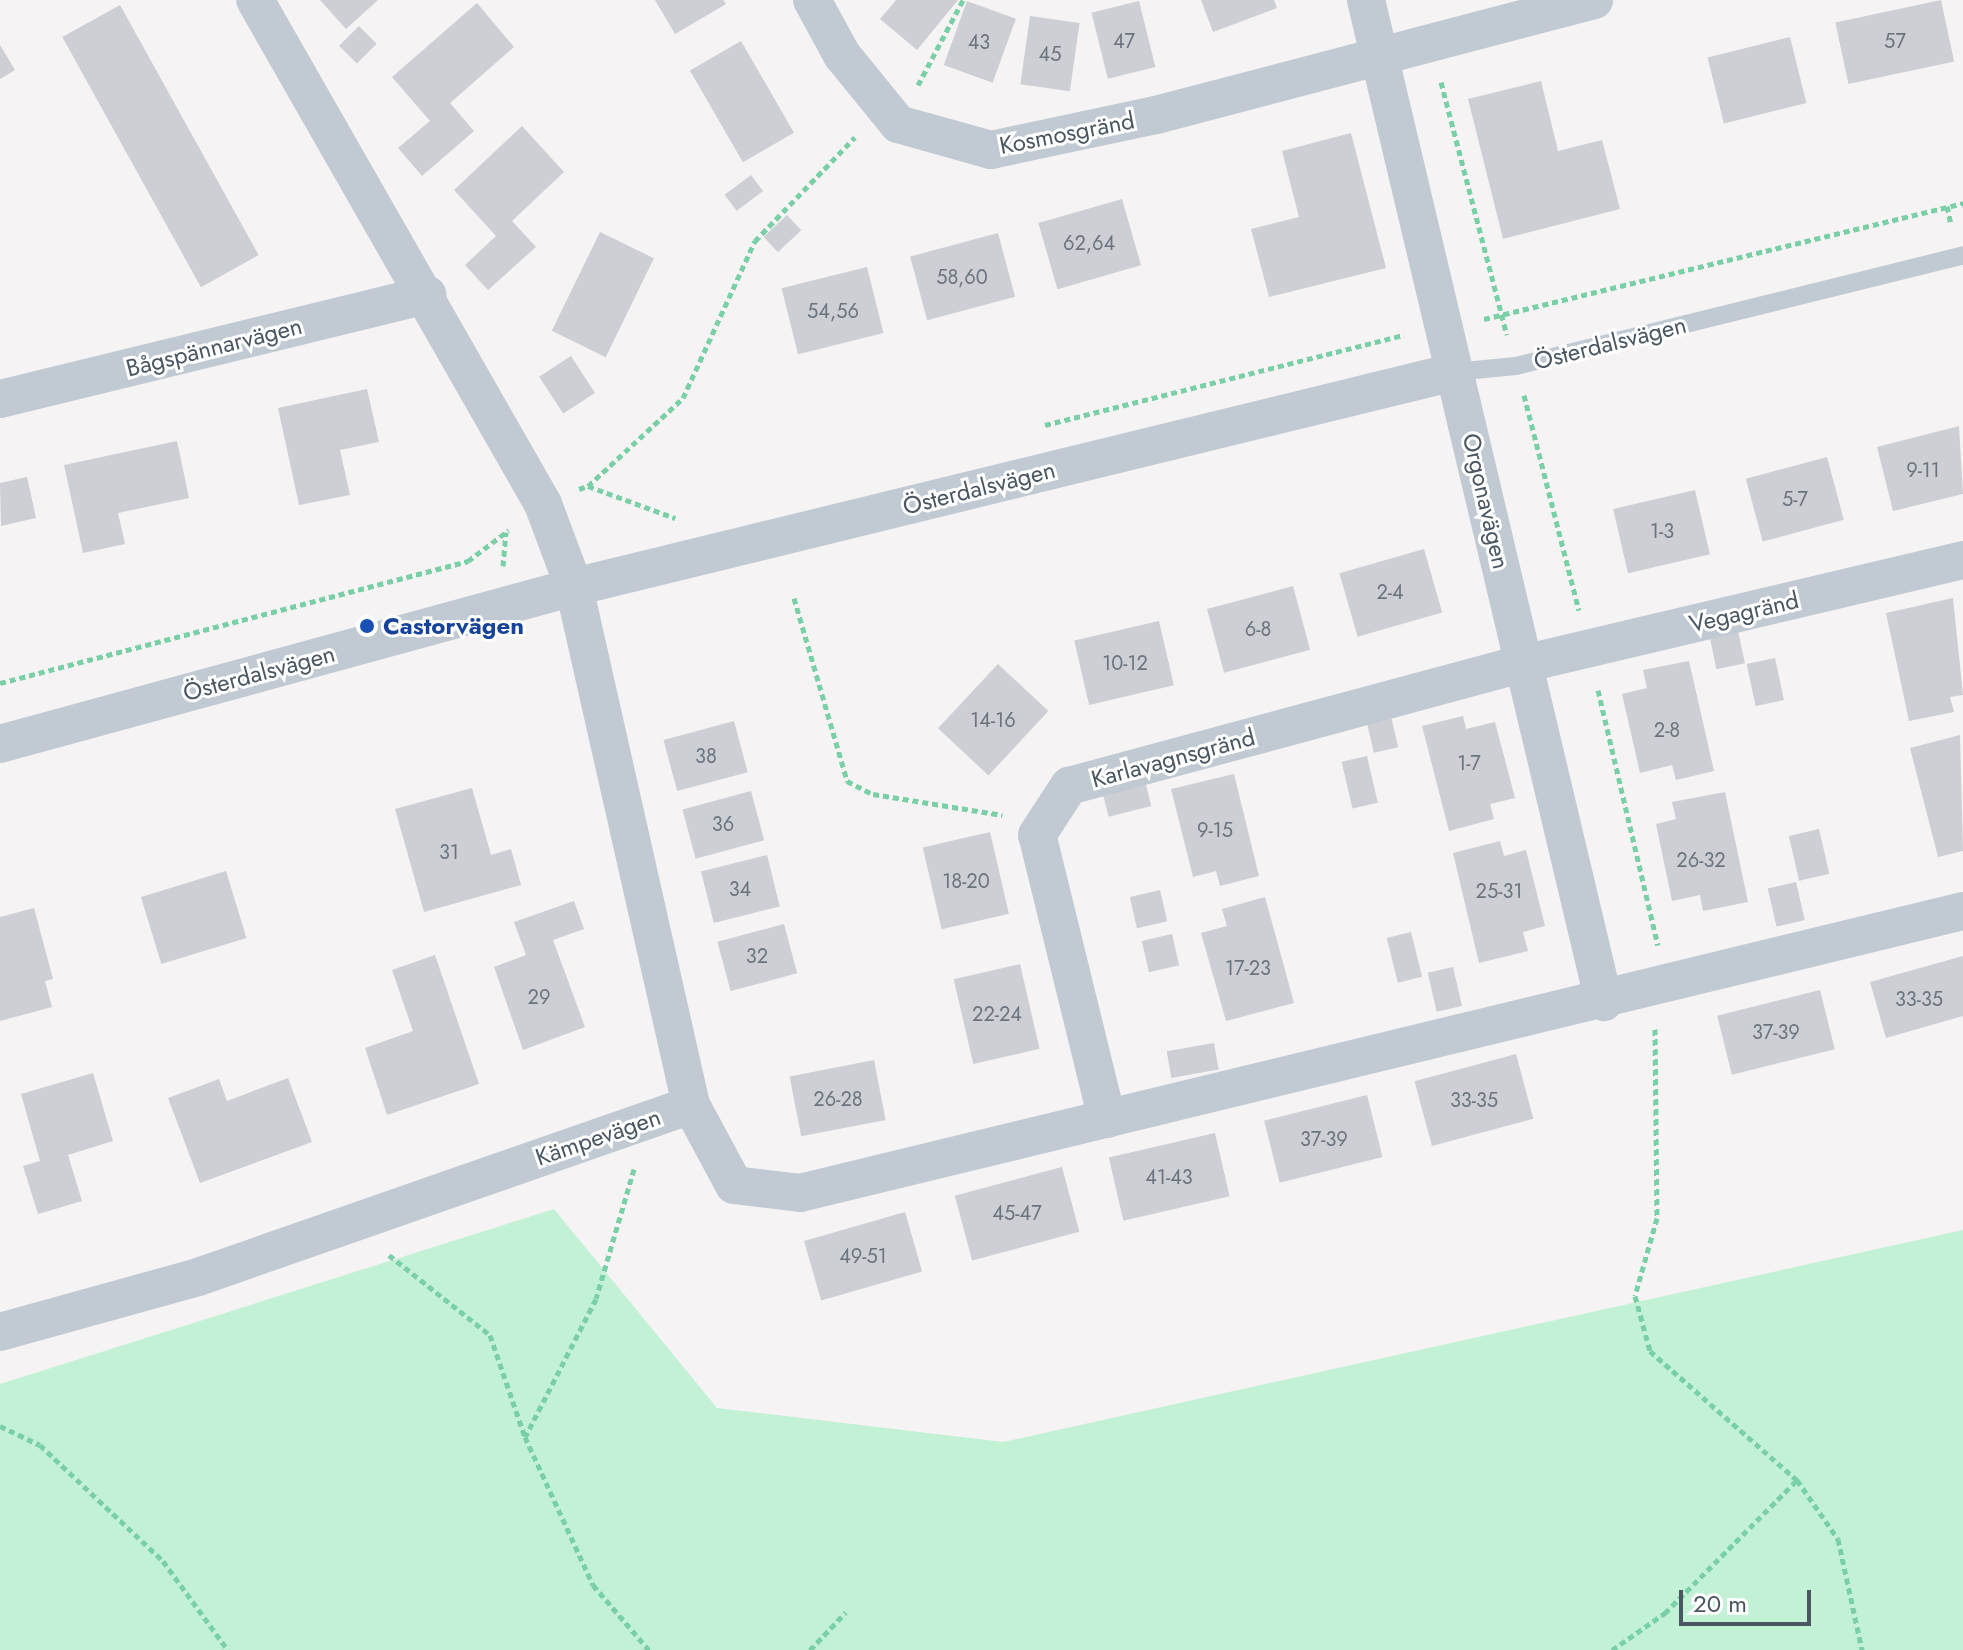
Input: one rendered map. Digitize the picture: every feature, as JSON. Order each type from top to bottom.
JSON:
[{"type":"street","points":[[255,0],[428,295],[543,504],[574,587]]},
{"type":"street","name":"Kosmosgränd","points":[[812,0],[842,55],[898,124],[991,150],[1156,115],[1382,53],[1432,43],[1594,0]]},
{"type":"street","name":"Orgonavägen","points":[[1366,0],[1382,53],[1454,372],[1604,1002]]},
{"type":"street","name":"Bågspännarvägen","points":[[0,399],[428,295]]},
{"type":"street","name":"Österdalsvägen","points":[[0,744],[574,587],[1454,372]]},
{"type":"street","name":"Vegagränd","points":[[1524,663],[1963,560]]},
{"type":"street","name":"Kämpevägen","points":[[0,1332],[198,1277],[691,1105],[574,587]]},
{"type":"street","name":"Karlavagnsgränd","points":[[1045,822],[1069,786],[1524,663]]},
{"type":"street","points":[[1045,822],[1037,835],[1107,1119]]},
{"type":"street","points":[[691,1105],[734,1185],[800,1193],[1604,1002],[1963,911]]},
{"type":"lane","name":"Österdalsvägen","points":[[1454,372],[1516,366],[1963,255]]},
{"type":"path","points":[[0,683],[468,561],[543,504],[588,486],[683,398],[755,241],[885,108],[915,90],[963,0]]},
{"type":"path","points":[[1432,43],[1502,317]]},
{"type":"path","points":[[1040,427],[1445,325],[1502,317],[1963,203]]},
{"type":"path","points":[[588,486],[674,518],[689,515]]},
{"type":"path","points":[[794,598],[847,781],[873,794],[1045,822]]},
{"type":"path","points":[[1659,988],[1651,1078],[1657,1218],[1635,1296],[1650,1351],[1797,1480],[1838,1539],[1862,1650]]},
{"type":"path","points":[[525,1437],[596,1299],[649,1119]]},
{"type":"path","points":[[340,1228],[409,1266],[490,1335],[525,1437],[593,1585],[649,1650]]},
{"type":"path","points":[[0,1426],[40,1445],[163,1561],[228,1650]]},
{"type":"path","points":[[1612,1650],[1665,1613],[1797,1480]]},
{"type":"path","points":[[810,1650],[846,1612]]},
{"type":"green space","points":[[554,1209],[717,1408],[1003,1442],[1963,1230],[1963,1650],[0,1650],[0,1384]]},
{"type":"building","points":[[320,0],[378,0],[346,29]]},
{"type":"building","points":[[655,0],[723,0],[726,4],[675,34]]},
{"type":"building","points":[[896,0],[958,0],[917,50],[880,19]]},
{"type":"building","points":[[1201,0],[1274,0],[1277,8],[1213,32]]},
{"type":"building","points":[[1941,0],[1954,62],[1848,84],[1835,22]]},
{"type":"building","points":[[967,1],[1016,19],[993,83],[944,65]]},
{"type":"building","points":[[1139,1],[1155,67],[1108,79],[1091,13]]},
{"type":"building","points":[[477,3],[514,47],[450,103],[474,131],[422,176],[398,148],[430,121],[392,77]]},
{"type":"building","points":[[120,5],[259,255],[201,287],[62,37]]},
{"type":"building","points":[[1030,16],[1080,23],[1070,91],[1020,84]]},
{"type":"building","points":[[359,26],[377,44],[357,63],[339,46]]},
{"type":"building","points":[[1790,37],[1806,103],[1724,124],[1708,58]]},
{"type":"building","points":[[741,41],[794,133],[743,162],[690,70]]},
{"type":"building","points":[[0,45],[15,70],[0,79]]},
{"type":"building","points":[[1541,81],[1558,151],[1602,140],[1620,209],[1503,239],[1468,99]]},
{"type":"building","points":[[522,126],[564,172],[512,221],[536,247],[488,290],[465,265],[496,236],[454,190]]},
{"type":"building","points":[[1351,133],[1386,268],[1269,297],[1251,229],[1299,217],[1282,151]]},
{"type":"building","points":[[751,175],[763,191],[737,211],[725,195]]},
{"type":"building","points":[[1122,199],[1141,265],[1057,289],[1038,223]]},
{"type":"building","points":[[787,215],[801,230],[778,252],[764,237]]},
{"type":"building","points":[[600,232],[654,258],[606,357],[552,331]]},
{"type":"building","points":[[998,233],[1015,297],[927,320],[910,257]]},
{"type":"building","points":[[867,267],[883,333],[798,354],[782,288]]},
{"type":"building","points":[[571,356],[595,393],[563,414],[539,377]]},
{"type":"building","points":[[367,389],[379,442],[340,450],[350,495],[299,505],[278,408]]},
{"type":"building","points":[[1959,426],[1963,494],[1893,511],[1877,447]]},
{"type":"building","points":[[177,441],[189,498],[118,513],[125,544],[83,553],[64,465]]},
{"type":"building","points":[[1827,457],[1844,520],[1763,542],[1746,479]]},
{"type":"building","points":[[27,477],[36,518],[1,526],[0,483]]},
{"type":"building","points":[[1695,490],[1710,554],[1628,573],[1613,509]]},
{"type":"building","points":[[1424,549],[1442,612],[1358,637],[1339,573]]},
{"type":"building","points":[[1293,586],[1310,650],[1224,673],[1207,609]]},
{"type":"building","points":[[1953,598],[1963,695],[1950,697],[1954,712],[1909,721],[1886,613]]},
{"type":"building","points":[[1159,621],[1174,685],[1089,705],[1074,641]]},
{"type":"building","points":[[1738,631],[1745,663],[1716,669],[1710,637]]},
{"type":"building","points":[[1775,658],[1784,700],[1756,706],[1747,664]]},
{"type":"building","points":[[1689,661],[1714,771],[1676,780],[1672,765],[1640,773],[1622,694],[1647,688],[1643,670]]},
{"type":"building","points":[[998,664],[1048,711],[988,775],[938,728]]},
{"type":"building","points":[[1391,716],[1398,747],[1374,753],[1367,722]]},
{"type":"building","points":[[1463,716],[1466,729],[1495,722],[1515,798],[1490,804],[1494,819],[1449,831],[1422,726]]},
{"type":"building","points":[[734,721],[748,772],[677,791],[663,740]]},
{"type":"building","points":[[1960,735],[1963,851],[1938,857],[1910,748]]},
{"type":"building","points":[[1367,756],[1378,803],[1352,809],[1342,762]]},
{"type":"building","points":[[1234,774],[1259,876],[1220,886],[1216,871],[1193,877],[1171,789]]},
{"type":"building","points":[[1144,777],[1151,806],[1109,817],[1101,788]]},
{"type":"building","points":[[472,788],[491,855],[511,849],[521,885],[424,912],[395,809]]},
{"type":"building","points":[[751,791],[764,840],[696,859],[682,809]]},
{"type":"building","points":[[1725,792],[1748,902],[1703,911],[1700,895],[1672,901],[1656,824],[1676,819],[1672,802]]},
{"type":"building","points":[[1819,829],[1829,874],[1799,881],[1789,836]]},
{"type":"building","points":[[990,832],[1009,914],[942,929],[923,848]]},
{"type":"building","points":[[1500,841],[1504,856],[1526,850],[1545,926],[1523,932],[1528,951],[1479,963],[1453,853]]},
{"type":"building","points":[[767,855],[780,906],[714,923],[701,871]]},
{"type":"building","points":[[226,871],[246,938],[161,964],[141,897]]},
{"type":"building","points":[[1796,882],[1805,920],[1777,927],[1768,889]]},
{"type":"building","points":[[1160,890],[1167,921],[1137,928],[1130,897]]},
{"type":"building","points":[[1265,897],[1294,1003],[1226,1021],[1201,933],[1227,926],[1222,909]]},
{"type":"building","points":[[574,901],[584,929],[553,940],[585,1027],[523,1050],[494,967],[526,955],[514,922]]},
{"type":"building","points":[[34,908],[53,979],[45,981],[52,1007],[0,1021],[0,917]]},
{"type":"building","points":[[784,924],[797,973],[731,991],[717,942]]},
{"type":"building","points":[[1411,932],[1422,977],[1398,983],[1387,938]]},
{"type":"building","points":[[1172,934],[1179,965],[1149,972],[1142,941]]},
{"type":"building","points":[[435,955],[479,1084],[387,1115],[365,1048],[413,1031],[392,970]]},
{"type":"building","points":[[1963,956],[1963,1016],[1886,1038],[1870,982]]},
{"type":"building","points":[[1020,964],[1040,1049],[973,1064],[954,979]]},
{"type":"building","points":[[1453,967],[1462,1006],[1437,1012],[1428,973]]},
{"type":"building","points":[[1820,990],[1835,1049],[1732,1075],[1717,1016]]},
{"type":"building","points":[[1214,1043],[1219,1070],[1171,1078],[1167,1051]]},
{"type":"building","points":[[1516,1054],[1533,1119],[1432,1146],[1415,1081]]},
{"type":"building","points":[[874,1060],[886,1120],[801,1136],[790,1076]]},
{"type":"building","points":[[93,1073],[113,1141],[68,1155],[82,1201],[38,1214],[23,1166],[40,1161],[21,1094]]},
{"type":"building","points":[[288,1078],[312,1142],[200,1183],[168,1098],[219,1079],[227,1101]]},
{"type":"building","points":[[1367,1095],[1382,1157],[1280,1183],[1264,1121]]},
{"type":"building","points":[[1215,1133],[1230,1196],[1123,1221],[1109,1158]]},
{"type":"building","points":[[1062,1167],[1079,1232],[972,1260],[955,1196]]},
{"type":"building","points":[[905,1212],[922,1272],[821,1301],[804,1241]]},
{"type":"place","name":"Castorvägen","points":[[367,626]]}]
